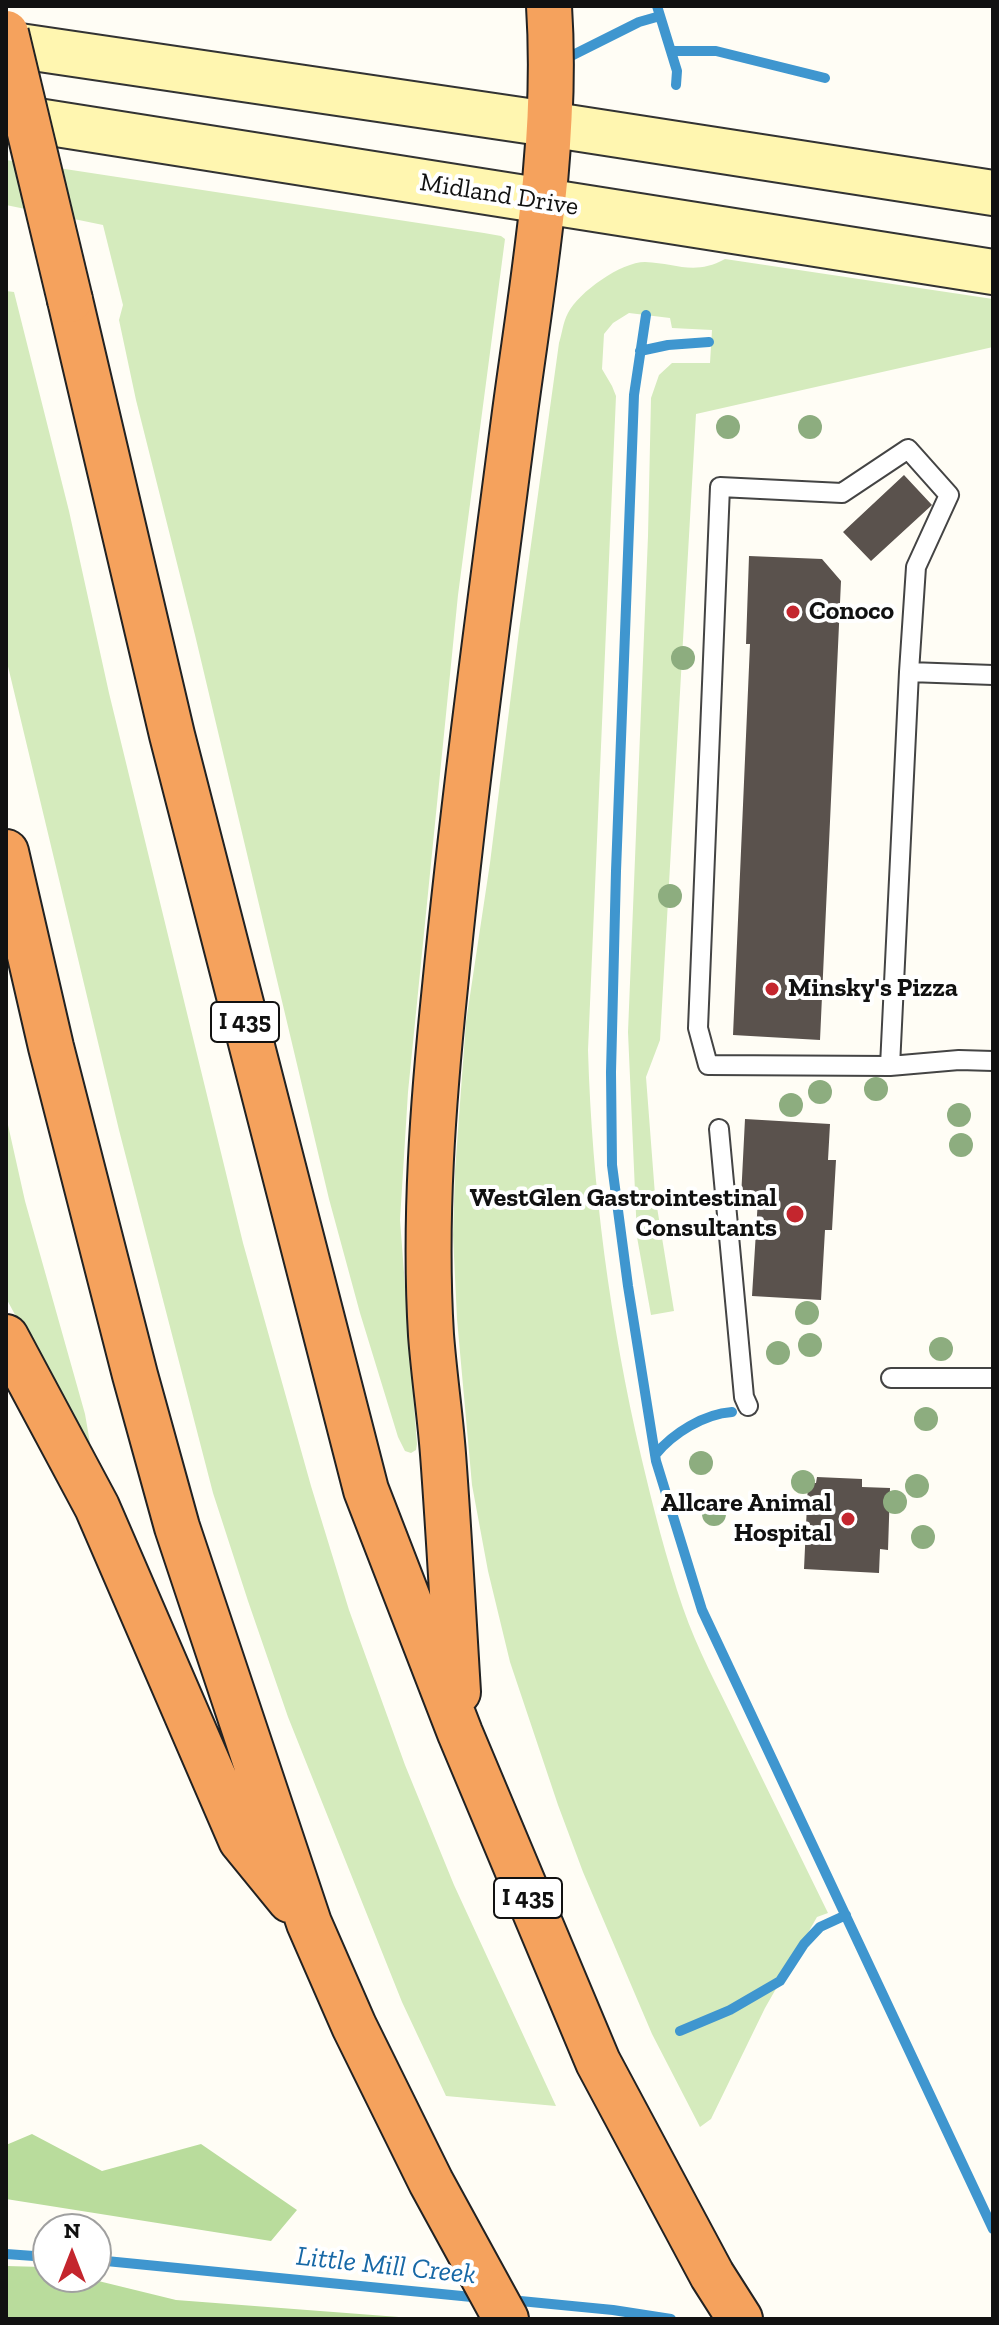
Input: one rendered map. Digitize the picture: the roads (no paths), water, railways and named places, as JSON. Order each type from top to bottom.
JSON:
[{"type":"highway","points":[[460,1733],[443,1451],[431,1334],[429,1231],[434,1114],[445,987],[490,605],[543,202],[548,124],[549,6]]},
{"type":"highway","name":"I 435","points":[[6,33],[172,735],[366,1490],[460,1733],[598,2062],[712,2275],[740,2319]]},
{"type":"highway","points":[[6,852],[51,1047],[168,1497],[309,1923],[354,2026],[431,2182],[506,2319]]},
{"type":"highway","points":[[6,1337],[97,1507],[241,1840],[309,1923]]},
{"type":"main road","points":[[6,44],[993,193]]},
{"type":"main road","name":"Midland Drive","points":[[6,116],[993,272]]},
{"type":"lane","points":[[890,1066],[916,567],[949,495],[908,449],[842,493],[720,487],[698,1028],[708,1065],[890,1066],[959,1060],[993,1061]]},
{"type":"lane","points":[[909,672],[993,675]]},
{"type":"lane","points":[[719,1129],[744,1397],[748,1406]]},
{"type":"lane","points":[[891,1378],[993,1378]]},
{"type":"waterway","points":[[657,6],[677,71],[676,85]]},
{"type":"waterway","points":[[569,57],[639,22],[660,16]]},
{"type":"waterway","points":[[671,51],[716,51],[825,78]]},
{"type":"waterway","points":[[646,315],[634,395],[611,1072],[612,1165],[656,1461],[702,1610],[993,2229]]},
{"type":"waterway","points":[[640,351],[709,342]]},
{"type":"waterway","points":[[655,1455],[690,1426],[711,1416],[732,1412]]},
{"type":"waterway","points":[[680,2031],[730,2010],[780,1981],[804,1944],[820,1927],[846,1915]]},
{"type":"waterway","name":"Little Mill Creek","points":[[6,2254],[32,2256]]},
{"type":"waterway","name":"Little Mill Creek","points":[[112,2262],[482,2298]]},
{"type":"waterway","name":"Little Mill Creek","points":[[510,2300],[671,2319]]},
{"type":"place","name":"Conoco","points":[[793,612]]},
{"type":"place","name":"Minsky's Pizza","points":[[772,989]]},
{"type":"place","name":"WestGlen Gastrointestinal Consultants","points":[[795,1214]]},
{"type":"place","name":"Allcare Animal Hospital","points":[[848,1519]]}]
